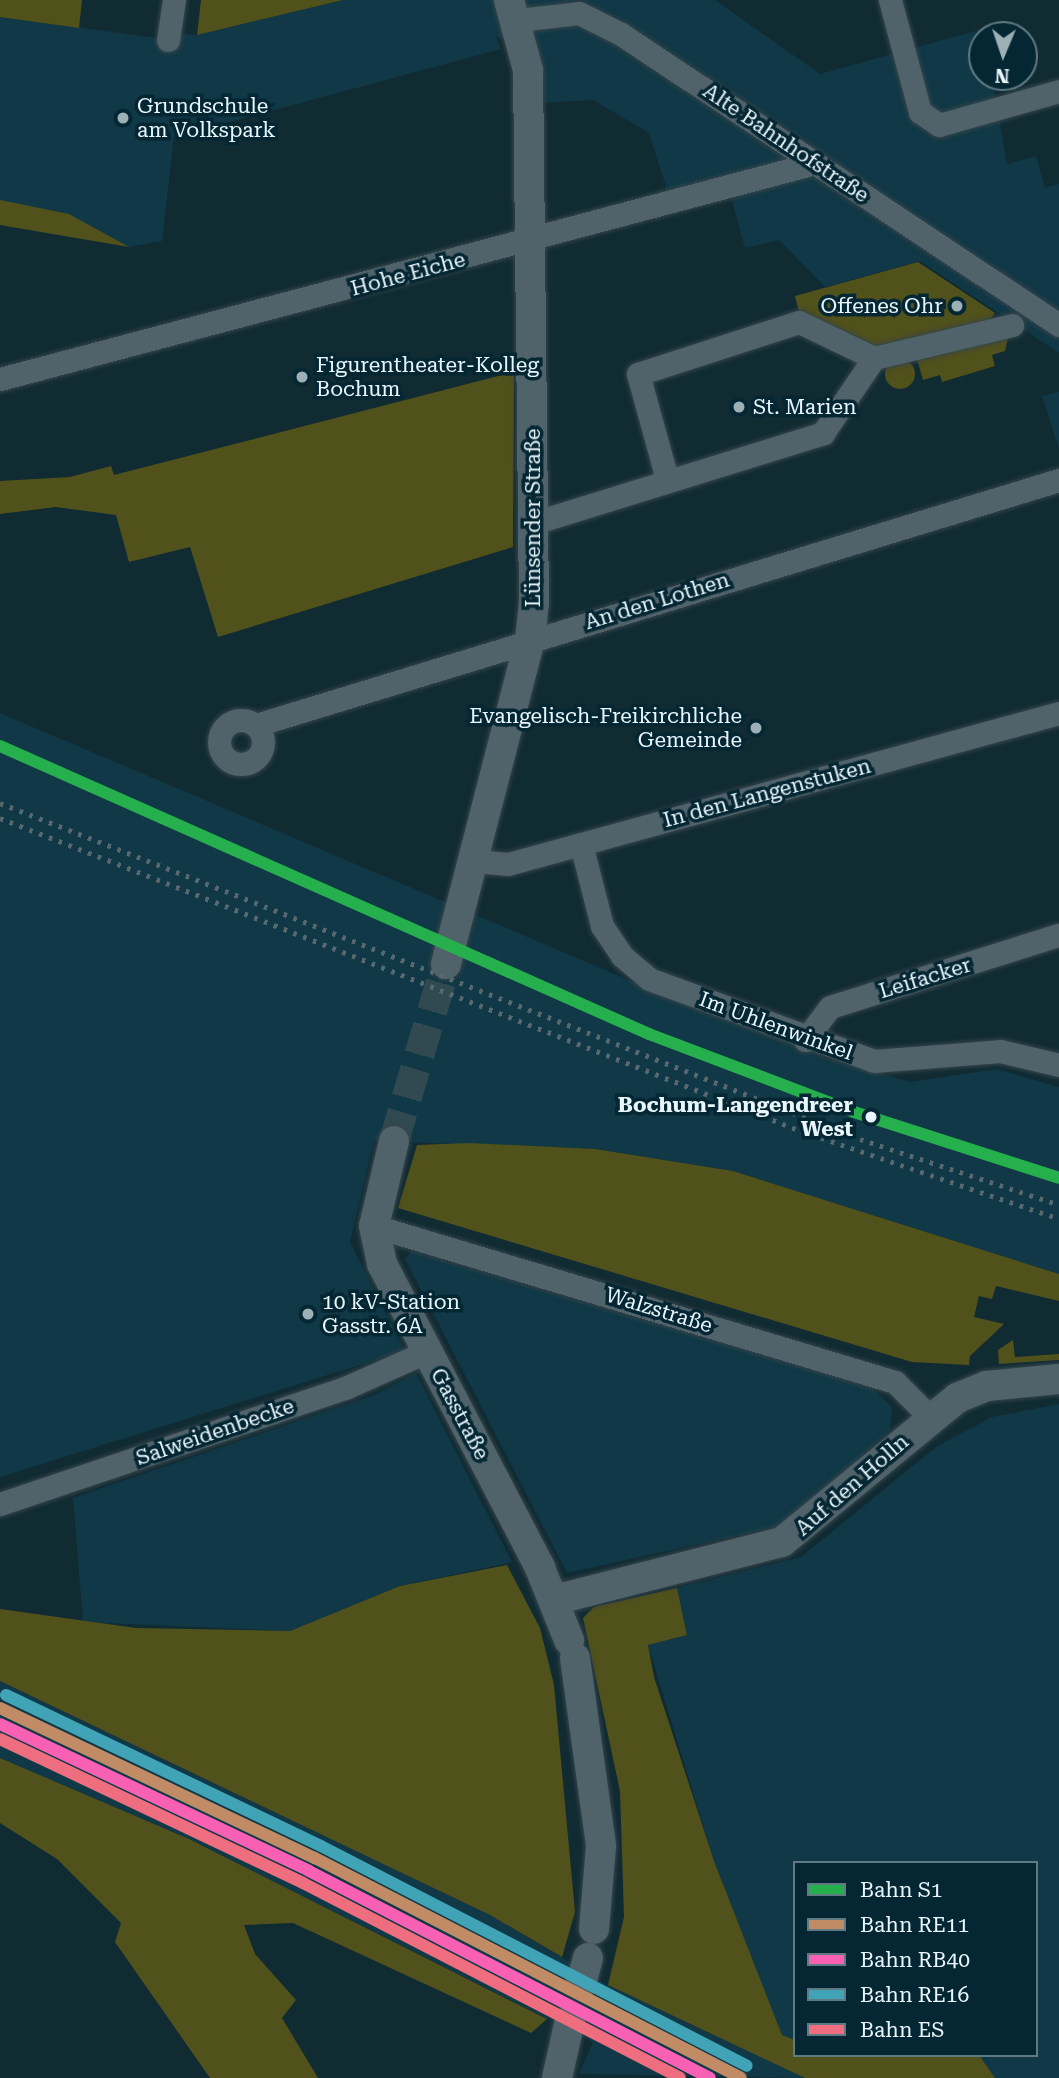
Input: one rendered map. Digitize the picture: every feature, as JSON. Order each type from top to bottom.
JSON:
[{"type":"street","points":[[168,40],[174,0]]},
{"type":"street","points":[[890,0],[920,112],[939,125],[1059,91]]},
{"type":"street","name":"Alte Bahnhofstraße","points":[[513,10],[579,13],[815,163],[1059,325]]},
{"type":"street","name":"Lünsender Straße","points":[[446,964],[530,640],[533,523],[528,70],[513,10]]},
{"type":"street","name":"Hohe Eiche","points":[[0,379],[815,163]]},
{"type":"street","points":[[667,480],[638,374],[799,322],[874,358],[1012,325]]},
{"type":"street","points":[[533,523],[822,433],[874,358]]},
{"type":"street","name":"An den Lothen","points":[[256,726],[1059,480]]},
{"type":"street","name":"In den Langenstuken","points":[[474,861],[508,864],[1059,713]]},
{"type":"street","name":"Im Uhlenwinkel","points":[[581,844],[602,926],[635,969],[805,1040],[894,1063],[1000,1051],[1059,1065]]},
{"type":"street","name":"Leifacker","points":[[805,1040],[830,1007],[1059,935]]},
{"type":"street","points":[[374,1226],[394,1140]]},
{"type":"street","name":"Gasstraße","points":[[374,1226],[382,1264],[554,1600],[572,1649],[601,1846],[594,1929]]},
{"type":"street","name":"Walzstraße","points":[[374,1226],[894,1381],[930,1417]]},
{"type":"street","name":"Salweidenbecke","points":[[0,1504],[347,1387],[426,1352]]},
{"type":"street","name":"Auf den Holln","points":[[554,1600],[782,1542],[930,1417],[988,1387],[1059,1379]]},
{"type":"street","points":[[557,2078],[570,2020]]},
{"type":"shaded area","points":[[0,0],[82,0],[79,28],[0,17]]},
{"type":"shaded area","points":[[201,0],[343,0],[197,35]]},
{"type":"shaded area","points":[[343,0],[715,0],[820,74],[968,33],[968,91],[994,91],[1007,164],[1036,156],[1045,188],[1059,184],[1059,353],[920,261],[825,287],[779,240],[745,248],[730,194],[674,211],[649,133],[593,100],[540,103],[514,45],[496,36],[501,49],[174,137],[162,241],[129,247],[0,225],[0,17],[172,40],[173,33],[197,35]]},
{"type":"shaded area","points":[[0,200],[69,214],[129,247],[0,225]]},
{"type":"shaded area","points":[[918,262],[995,313],[985,326],[879,348],[799,312],[795,296]]},
{"type":"shaded area","points":[[998,337],[1008,338],[1005,351],[992,355],[995,366],[942,382],[940,375],[923,380],[916,355]]},
{"type":"shaded area","points":[[900,359],[906,360],[914,368],[914,380],[906,388],[900,389],[894,388],[886,380],[885,374],[886,368],[894,360]]},
{"type":"shaded area","points":[[514,372],[513,547],[218,637],[190,547],[129,562],[116,515],[56,507],[0,514],[0,481],[70,477],[111,466],[114,475]]},
{"type":"shaded area","points":[[1059,392],[1059,449],[1042,396]]},
{"type":"shaded area","points":[[0,713],[671,998],[841,1063],[910,1082],[997,1069],[1059,1087],[1059,1274],[733,1171],[595,1149],[374,1141],[350,1242],[405,1351],[0,1477]]},
{"type":"shaded area","points":[[469,1143],[595,1149],[733,1171],[1059,1274],[1059,1301],[996,1286],[992,1299],[979,1296],[974,1317],[1004,1324],[970,1356],[969,1365],[912,1362],[398,1208],[417,1145]]},
{"type":"shaded area","points":[[411,1251],[872,1388],[892,1407],[890,1430],[786,1525],[567,1573],[405,1259]]},
{"type":"shaded area","points":[[1013,1340],[1015,1357],[1059,1354],[1059,1360],[999,1364],[998,1350]]},
{"type":"shaded area","points":[[416,1373],[512,1562],[400,1586],[290,1631],[83,1622],[73,1498],[374,1395]]},
{"type":"shaded area","points":[[1059,1404],[1059,2078],[995,2078],[980,2057],[1038,2057],[1038,1861],[793,1861],[793,2039],[782,2035],[714,1861],[648,1645],[687,1635],[677,1588],[801,1557],[936,1447],[992,1417]]},
{"type":"shaded area","points":[[507,1565],[540,1628],[554,1685],[575,1912],[562,1957],[490,1915],[0,1681],[0,1609],[136,1628],[290,1631],[400,1586]]},
{"type":"shaded area","points":[[677,1588],[687,1635],[648,1645],[654,1677],[714,1861],[782,2035],[793,2039],[793,2057],[980,2057],[995,2078],[805,2078],[608,1985],[624,1917],[620,1791],[583,1618],[594,1607]]},
{"type":"shaded area","points":[[0,1681],[490,1915],[608,1985],[805,2078],[579,2074],[593,2042],[189,1839],[0,1758]]},
{"type":"shaded area","points":[[0,1758],[189,1839],[547,2019],[531,2033],[293,1923],[244,1925],[255,1954],[296,2000],[282,2018],[318,2078],[210,2078],[115,1942],[121,1923],[57,1859],[0,1823]]},
{"type":"tunnel","points":[[394,1141],[446,964]]},
{"type":"railway","points":[[0,803],[860,1139],[1059,1205]]},
{"type":"railway","points":[[0,818],[801,1131],[1059,1219]]},
{"type":"rail line","name":"S1","points":[[0,746],[649,1034],[854,1112],[1059,1178]]},
{"type":"rail line","name":"RE16","points":[[6,1695],[321,1846],[747,2066]]},
{"type":"rail line","name":"RE11","points":[[0,1708],[315,1858],[741,2078]]},
{"type":"rail line","name":"RB40","points":[[0,1724],[309,1871],[710,2078]]},
{"type":"rail line","name":"ES","points":[[0,1739],[303,1883],[680,2078]]},
{"type":"place","name":"Grundschule am Volkspark","points":[[123,118]]},
{"type":"place","name":"Offenes Ohr","points":[[957,306]]},
{"type":"place","name":"Figurentheater-Kolleg Bochum","points":[[302,377]]},
{"type":"place","name":"St. Marien","points":[[739,407]]},
{"type":"place","name":"Evangelisch-Freikirchliche Gemeinde","points":[[756,728]]},
{"type":"place","name":"Bochum-Langendreer West","points":[[871,1117]]},
{"type":"place","name":"10 kV-Station Gasstr. 6A","points":[[308,1314]]}]
